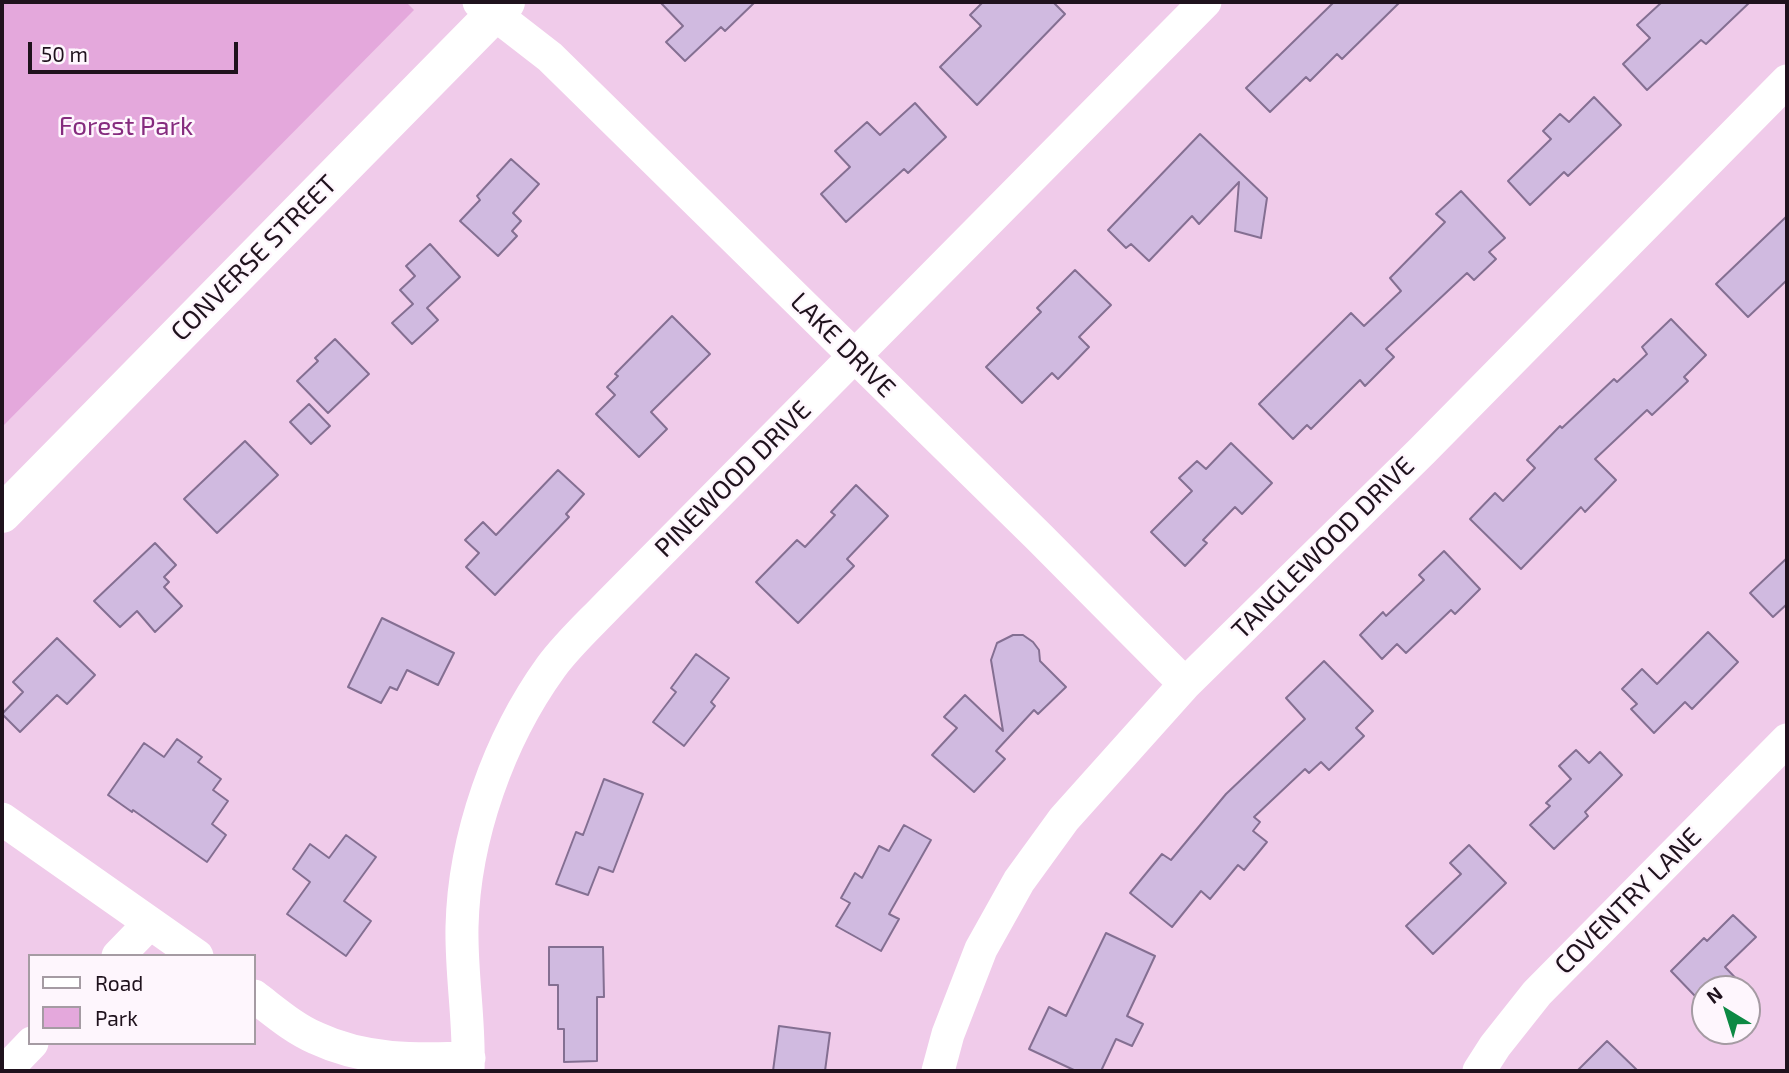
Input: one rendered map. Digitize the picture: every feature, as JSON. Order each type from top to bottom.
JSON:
[{"type":"main road","name":"CONVERSE STREET","points":[[2,514],[493,6]]},
{"type":"street","name":"PINEWOOD DRIVE","points":[[468,1064],[463,906],[482,809],[504,747],[552,666],[853,356],[1205,2]]},
{"type":"street","name":"LAKE DRIVE","points":[[493,6],[550,57],[753,255],[1185,684]]},
{"type":"street","name":"TANGLEWOOD DRIVE","points":[[937,1071],[965,985],[981,949],[1012,892],[1064,819],[1185,684],[1422,451],[1787,80]]},
{"type":"street","name":"COVENTRY LANE","points":[[1479,1071],[1537,993],[1787,740]]},
{"type":"street","points":[[2,819],[194,954]]},
{"type":"street","points":[[120,954],[150,923]]},
{"type":"street","points":[[256,997],[316,1038],[353,1052],[387,1058],[468,1064]]},
{"type":"street","points":[[5,1071],[30,1045]]},
{"type":"green space","name":"Forest Park","points":[[2,2],[406,2],[414,10],[2,427]]},
{"type":"building","points":[[660,2],[755,2],[725,31],[721,27],[685,61],[666,42],[683,26]]},
{"type":"building","points":[[983,2],[1053,2],[1065,14],[977,105],[940,67],[981,26],[970,15]]},
{"type":"building","points":[[1334,2],[1400,2],[1342,59],[1337,54],[1310,81],[1306,77],[1270,112],[1246,88]]},
{"type":"building","points":[[1662,2],[1750,2],[1706,44],[1701,40],[1647,90],[1623,64],[1650,38],[1637,25]]},
{"type":"building","points":[[1594,97],[1621,125],[1568,176],[1564,172],[1530,205],[1508,181],[1551,139],[1543,131],[1560,114],[1569,122]]},
{"type":"building","points":[[915,103],[946,137],[908,173],[904,169],[846,222],[821,194],[850,167],[835,151],[867,122],[880,135]]},
{"type":"building","points":[[1200,134],[1267,198],[1261,238],[1235,231],[1239,182],[1199,224],[1192,216],[1149,261],[1131,244],[1126,248],[1108,230]]},
{"type":"building","points":[[511,159],[539,184],[513,213],[521,221],[512,231],[517,236],[498,256],[460,221],[480,200],[477,196]]},
{"type":"building","points":[[1461,191],[1505,238],[1489,252],[1496,259],[1474,280],[1467,273],[1386,349],[1394,357],[1365,386],[1360,380],[1311,429],[1307,425],[1293,439],[1259,404],[1351,313],[1364,326],[1401,291],[1390,278],[1445,222],[1436,214]]},
{"type":"building","points":[[1787,216],[1787,280],[1748,317],[1716,284]]},
{"type":"building","points":[[430,244],[460,277],[427,308],[438,320],[412,344],[392,323],[413,304],[400,290],[415,276],[406,266]]},
{"type":"building","points":[[1075,270],[1111,305],[1079,337],[1089,347],[1058,379],[1052,373],[1022,403],[986,367],[1041,312],[1037,308]]},
{"type":"building","points":[[672,316],[710,354],[651,412],[667,429],[639,457],[596,414],[615,395],[607,387],[618,376],[615,374]]},
{"type":"building","points":[[1671,319],[1706,355],[1684,377],[1688,381],[1652,415],[1647,410],[1595,459],[1616,480],[1585,512],[1581,507],[1521,569],[1470,519],[1495,493],[1503,501],[1535,468],[1527,460],[1560,426],[1562,428],[1614,379],[1617,382],[1647,354],[1642,347]]},
{"type":"building","points":[[335,339],[369,374],[328,413],[297,381],[318,361],[315,358]]},
{"type":"building","points":[[309,404],[330,426],[311,444],[290,422]]},
{"type":"building","points":[[245,441],[278,475],[217,533],[184,499]]},
{"type":"building","points":[[1231,443],[1272,483],[1242,514],[1235,507],[1203,540],[1207,543],[1185,566],[1151,532],[1192,491],[1179,478],[1197,461],[1206,469]]},
{"type":"building","points":[[558,470],[584,494],[566,514],[569,517],[495,595],[466,567],[479,553],[465,540],[483,522],[496,535]]},
{"type":"building","points":[[856,485],[888,516],[847,559],[854,566],[798,623],[756,582],[797,540],[805,547],[835,515],[831,512]]},
{"type":"building","points":[[155,543],[176,565],[164,577],[169,582],[164,587],[182,606],[155,632],[137,611],[120,627],[94,601]]},
{"type":"building","points":[[1444,551],[1480,589],[1455,614],[1451,610],[1406,653],[1397,644],[1382,659],[1360,635],[1383,612],[1386,616],[1424,580],[1419,575]]},
{"type":"building","points":[[1787,558],[1787,604],[1773,617],[1750,593]]},
{"type":"building","points":[[382,618],[454,653],[438,685],[407,670],[397,690],[390,687],[381,703],[348,687]]},
{"type":"building","points":[[1708,632],[1738,662],[1692,709],[1685,702],[1654,733],[1631,709],[1637,704],[1622,689],[1642,669],[1657,684]]},
{"type":"building","points":[[1013,635],[1023,635],[1033,642],[1039,650],[1040,661],[1066,687],[1038,714],[1034,710],[996,751],[1005,759],[974,792],[932,755],[957,728],[944,717],[965,695],[1003,731],[991,660],[997,643]]},
{"type":"building","points":[[57,638],[95,675],[67,704],[57,695],[20,732],[2,714],[23,692],[13,682]]},
{"type":"building","points":[[696,654],[729,678],[711,702],[715,706],[684,746],[653,722],[676,692],[671,688]]},
{"type":"building","points":[[1324,661],[1373,711],[1356,728],[1364,736],[1329,770],[1321,762],[1309,773],[1305,769],[1254,817],[1260,822],[1253,831],[1267,842],[1244,870],[1238,865],[1210,899],[1201,891],[1172,927],[1130,893],[1162,854],[1171,860],[1226,794],[1305,719],[1286,698]]},
{"type":"building","points":[[177,739],[202,757],[198,762],[221,779],[213,790],[228,801],[212,824],[226,835],[207,862],[108,795],[144,743],[164,757]]},
{"type":"building","points":[[1576,750],[1589,763],[1600,752],[1622,775],[1585,812],[1588,816],[1554,849],[1530,825],[1550,806],[1546,803],[1571,779],[1559,766]]},
{"type":"building","points":[[604,779],[643,794],[613,872],[599,867],[588,895],[556,884],[576,832],[583,835]]},
{"type":"building","points":[[904,825],[931,840],[889,914],[899,919],[881,951],[836,926],[850,903],[841,898],[855,873],[862,878],[879,846],[889,851]]},
{"type":"building","points":[[346,835],[376,857],[344,901],[371,921],[346,956],[287,914],[310,882],[293,869],[310,844],[329,858]]},
{"type":"building","points":[[1469,845],[1506,883],[1433,954],[1406,926],[1461,874],[1450,863]]},
{"type":"building","points":[[1733,915],[1756,937],[1725,967],[1733,975],[1691,975],[1691,992],[1671,971],[1704,938],[1707,941]]},
{"type":"building","points":[[1106,933],[1155,956],[1127,1016],[1143,1024],[1132,1046],[1116,1039],[1101,1071],[1076,1071],[1029,1049],[1049,1007],[1066,1016]]},
{"type":"building","points":[[549,947],[603,947],[604,997],[597,997],[597,1061],[564,1062],[564,1029],[558,1029],[558,985],[549,985]]},
{"type":"building","points":[[779,1026],[830,1033],[825,1071],[773,1071]]},
{"type":"building","points":[[1607,1041],[1638,1071],[1577,1071]]}]
